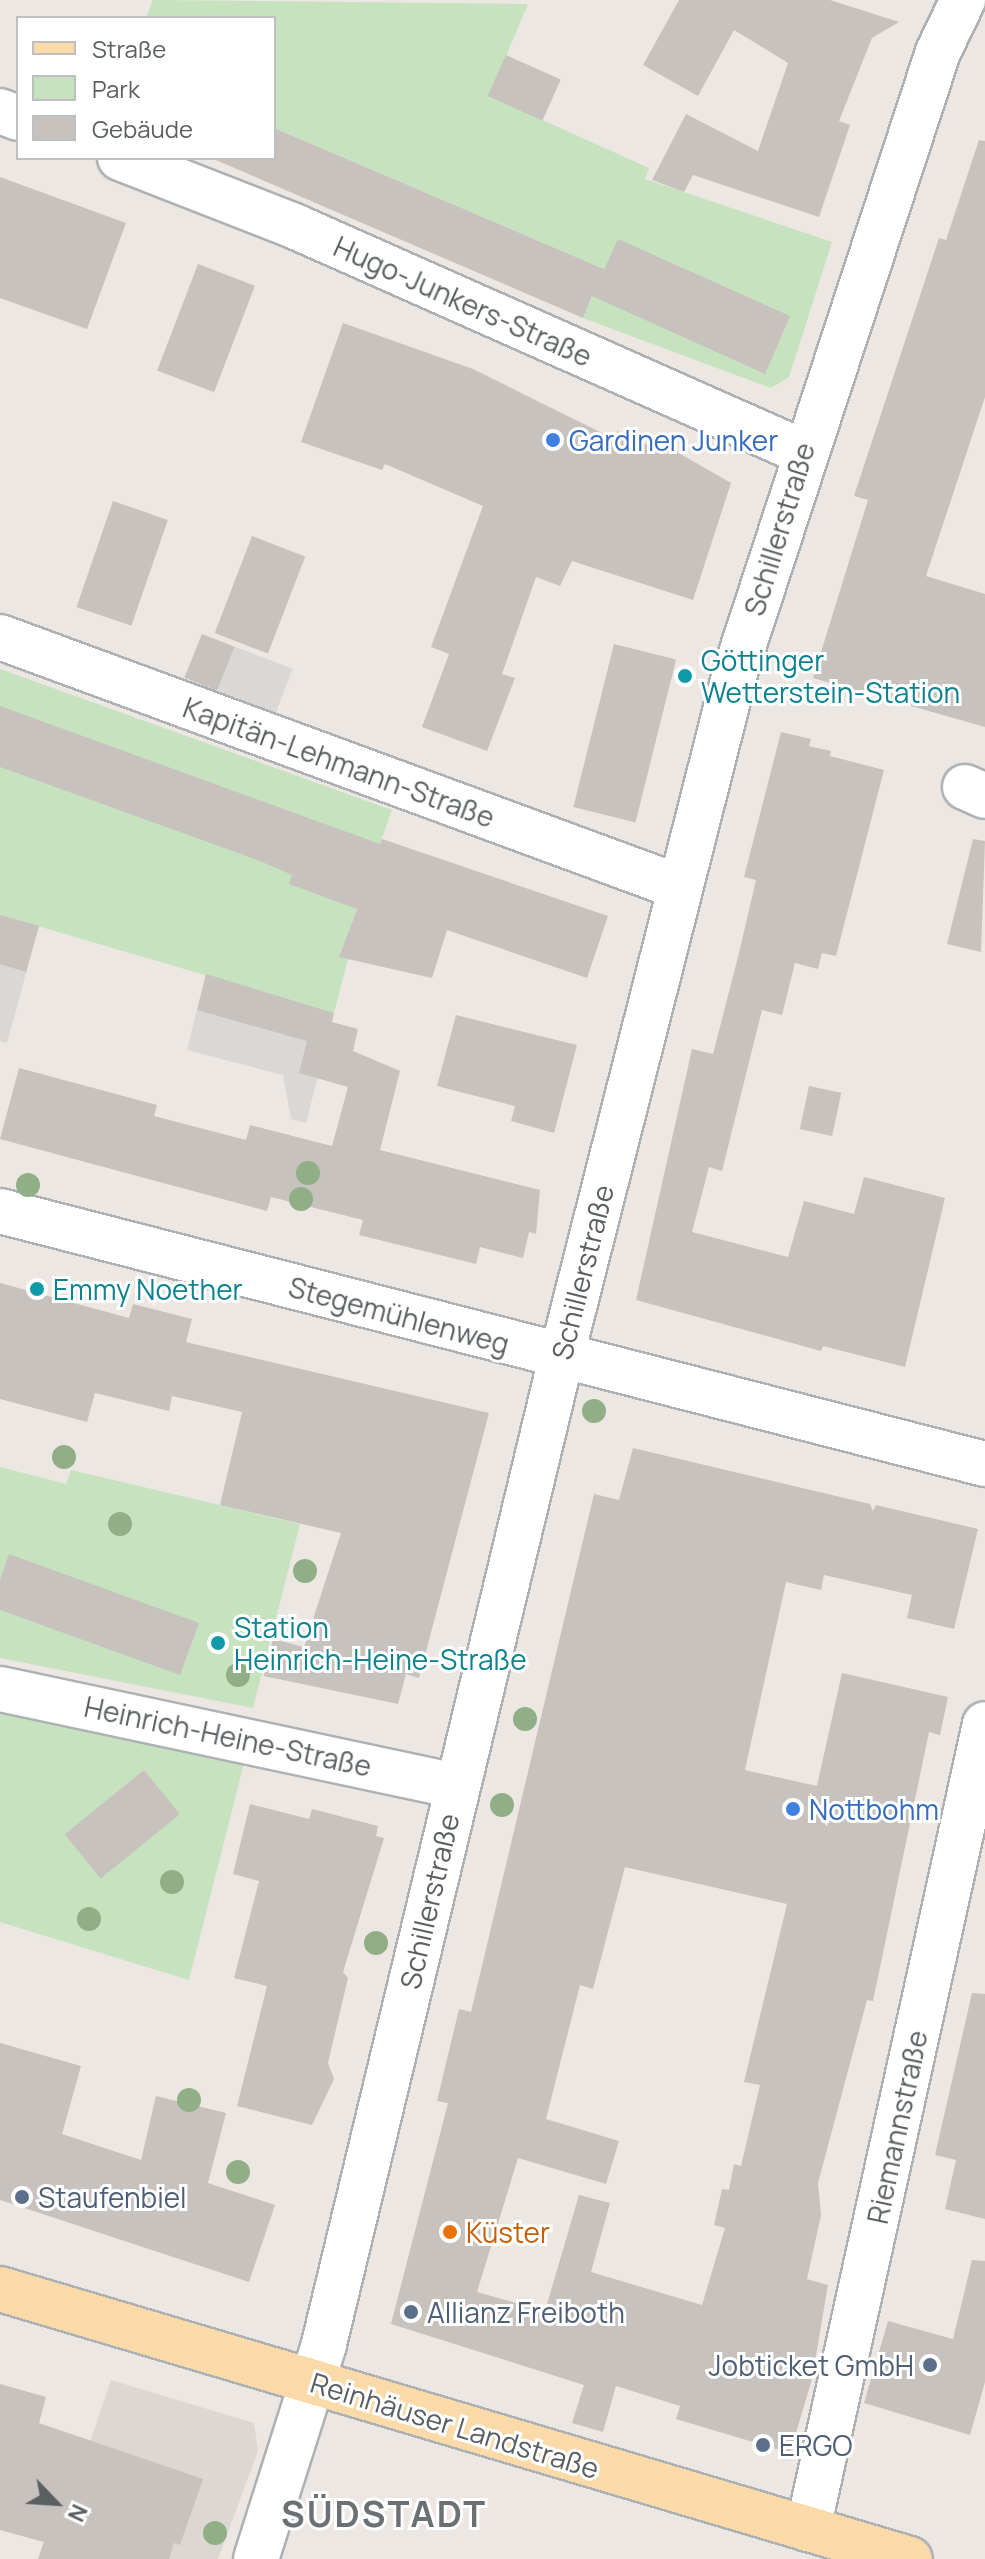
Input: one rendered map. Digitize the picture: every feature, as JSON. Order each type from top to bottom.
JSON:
[{"type":"main road","name":"Reinhäuser Landstraße","points":[[0,2289],[910,2559]]},
{"type":"street","name":"Schillerstraße","points":[[256,2559],[314,2382],[456,1786],[679,887],[803,452],[938,52],[963,0]]},
{"type":"street","name":"Hugo-Junkers-Straße","points":[[125,160],[294,226],[803,452]]},
{"type":"street","name":"Kapitän-Lehmann-Straße","points":[[0,637],[679,887]]},
{"type":"street","name":"Stegemühlenweg","points":[[0,1211],[561,1358],[985,1464]]},
{"type":"street","name":"Heinrich-Heine-Straße","points":[[0,1689],[456,1786]]},
{"type":"street","name":"Riemannstraße","points":[[808,2529],[985,1724]]},
{"type":"shaded area","points":[[202,634],[293,669],[276,713],[185,678]]},
{"type":"shaded area","points":[[0,915],[39,926],[7,1043],[0,1041]]},
{"type":"shaded area","points":[[206,974],[334,1013],[306,1123],[291,1119],[283,1075],[187,1050]]},
{"type":"shaded area","points":[[111,2380],[254,2423],[258,2451],[218,2559],[38,2559],[58,2498],[70,2502]]},
{"type":"green space","points":[[153,0],[528,4],[489,96],[649,168],[645,179],[832,242],[789,377],[771,388],[583,318],[604,269],[276,129],[276,16],[147,16]]},
{"type":"green space","points":[[0,669],[392,810],[340,955],[348,959],[334,1013],[0,915]]},
{"type":"green space","points":[[0,1467],[66,1484],[71,1470],[300,1524],[253,1708],[0,1658]]},
{"type":"green space","points":[[0,1714],[244,1763],[189,1980],[0,1922]]},
{"type":"building","points":[[679,0],[830,0],[899,22],[872,38],[839,121],[850,125],[819,217],[693,175],[684,192],[652,180],[686,114],[758,151],[788,63],[734,30],[698,96],[643,65]]},
{"type":"building","points":[[506,55],[561,79],[543,121],[488,96]]},
{"type":"building","points":[[276,129],[604,269],[602,274],[618,239],[790,316],[765,374],[592,296],[583,318],[216,160],[276,160]]},
{"type":"building","points":[[979,140],[985,141],[985,397],[926,576],[985,594],[985,727],[813,678],[868,500],[854,496],[939,238],[946,240]]},
{"type":"building","points":[[0,177],[126,223],[87,329],[0,298]]},
{"type":"building","points":[[198,264],[255,286],[214,392],[157,370]]},
{"type":"building","points":[[343,323],[473,369],[614,439],[617,431],[667,454],[670,448],[731,483],[693,600],[572,561],[560,586],[536,577],[502,674],[515,678],[487,751],[422,727],[449,654],[431,647],[483,506],[385,464],[382,470],[301,442]]},
{"type":"building","points":[[113,501],[168,520],[131,626],[77,607]]},
{"type":"building","points":[[252,536],[305,556],[268,654],[215,633]]},
{"type":"building","points":[[202,634],[234,647],[217,691],[184,678]]},
{"type":"building","points":[[614,644],[676,659],[635,822],[573,807]]},
{"type":"building","points":[[0,706],[380,844],[382,839],[608,916],[587,978],[447,930],[432,978],[339,957],[357,909],[289,884],[292,875],[260,861],[0,767]]},
{"type":"building","points":[[781,732],[811,739],[809,746],[831,751],[830,756],[884,770],[836,956],[822,953],[818,969],[795,963],[782,1015],[762,1010],[722,1171],[709,1167],[692,1232],[788,1257],[804,1201],[854,1214],[864,1177],[945,1198],[905,1367],[823,1346],[821,1351],[636,1300],[692,1049],[713,1054],[739,953],[756,880],[744,877]]},
{"type":"building","points":[[973,839],[985,841],[981,952],[947,944]]},
{"type":"building","points":[[0,915],[39,926],[26,972],[0,964]]},
{"type":"building","points":[[206,974],[334,1013],[332,1022],[358,1029],[353,1051],[400,1071],[380,1150],[540,1190],[536,1234],[529,1232],[523,1258],[480,1247],[476,1264],[359,1235],[363,1220],[271,1197],[267,1211],[0,1139],[19,1068],[157,1105],[154,1116],[246,1140],[250,1125],[332,1146],[348,1087],[299,1073],[307,1041],[197,1010]]},
{"type":"building","points":[[456,1015],[577,1045],[554,1133],[511,1121],[515,1106],[437,1086]]},
{"type":"building","points":[[809,1086],[841,1093],[832,1136],[800,1129]]},
{"type":"building","points":[[0,1283],[129,1318],[133,1304],[192,1319],[186,1342],[489,1413],[419,1678],[406,1674],[398,1704],[264,1676],[273,1639],[304,1647],[341,1533],[220,1505],[242,1412],[172,1396],[169,1411],[95,1393],[87,1422],[0,1399]]},
{"type":"building","points":[[633,1448],[870,1504],[873,1511],[876,1505],[978,1529],[954,1629],[907,1618],[912,1595],[824,1575],[821,1590],[786,1582],[745,1770],[817,1786],[842,1673],[948,1697],[940,1735],[929,1732],[873,2001],[867,2000],[818,2183],[821,2215],[807,2279],[828,2285],[812,2379],[790,2453],[676,2419],[680,2406],[616,2386],[603,2432],[572,2423],[584,2385],[391,2324],[448,2103],[437,2101],[459,2009],[471,2012],[594,1494],[619,1500]],"holes":[[[625,1867],[787,1904],[744,2082],[760,2085],[741,2166],[734,2164],[729,2190],[722,2189],[714,2225],[725,2228],[702,2305],[591,2272],[610,2203],[579,2195],[545,2311],[477,2292],[518,2158],[606,2184],[619,2141],[546,2119],[580,1985],[593,1989]]]},
{"type":"building","points":[[9,1554],[199,1623],[180,1675],[0,1610],[0,1580]]},
{"type":"building","points":[[144,1770],[180,1814],[101,1878],[65,1834]]},
{"type":"building","points":[[250,1804],[309,1819],[312,1809],[378,1826],[376,1836],[384,1838],[343,1972],[348,1978],[328,2063],[334,2079],[312,2125],[237,2106],[267,1986],[234,1978],[259,1881],[233,1874]]},
{"type":"building","points":[[972,1993],[985,1994],[985,2219],[945,2209],[956,2160],[935,2155]]},
{"type":"building","points":[[0,2043],[81,2066],[62,2134],[141,2160],[156,2096],[226,2113],[208,2183],[275,2205],[249,2282],[0,2200]]},
{"type":"building","name":"Jobticket GmbH","points":[[972,2260],[985,2261],[985,2382],[970,2435],[864,2403],[888,2321],[953,2339]]},
{"type":"building","points":[[0,2384],[46,2397],[39,2423],[203,2479],[180,2545],[174,2543],[169,2559],[38,2559],[44,2542],[0,2530]]},
{"type":"place","name":"Gardinen Junker","points":[[553,440]]},
{"type":"place","name":"Göttinger Wetterstein-Station","points":[[685,676]]},
{"type":"place","name":"Emmy Noether","points":[[37,1289]]},
{"type":"place","name":"Station Heinrich-Heine-Straße","points":[[218,1643]]},
{"type":"place","name":"Nottbohm","points":[[793,1809]]},
{"type":"place","name":"Staufenbiel","points":[[22,2197]]},
{"type":"place","name":"Küster","points":[[450,2232]]},
{"type":"place","name":"Allianz Freiboth","points":[[411,2312]]},
{"type":"place","name":"Jobticket GmbH","points":[[930,2365]]},
{"type":"place","name":"ERGO","points":[[763,2445]]},
{"type":"district","name":"SÜDSTADT","points":[[384,2514]]}]
